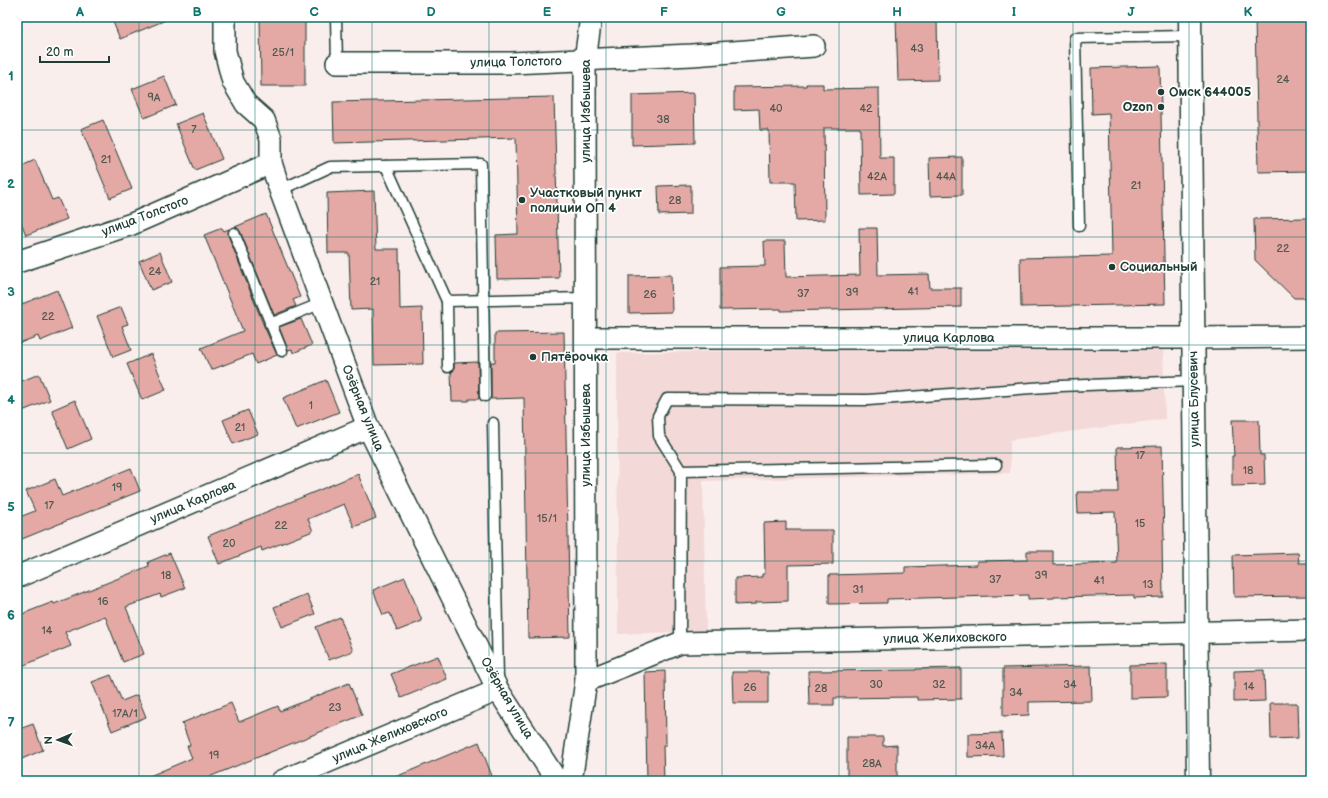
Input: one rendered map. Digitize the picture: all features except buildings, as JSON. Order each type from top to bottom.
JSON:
[{"type":"main road","name":"улица Блусевич","points":[[1190,26],[1198,781]]},
{"type":"street","name":"Озёрная улица","points":[[225,17],[225,51],[233,82],[246,104],[264,120],[271,139],[271,163],[280,190],[368,427],[498,690],[557,781]]},
{"type":"street","name":"улица Избышева","points":[[571,781],[586,681],[585,60],[591,17]]},
{"type":"street","name":"улица Толстого","points":[[337,62],[511,63],[692,55],[814,46]]},
{"type":"street","name":"улица Толстого","points":[[17,262],[132,224],[271,163]]},
{"type":"street","name":"улица Карлова","points":[[586,338],[1311,337]]},
{"type":"street","name":"улица Карлова","points":[[17,577],[368,427]]},
{"type":"street","name":"улица Желиховского","points":[[586,681],[680,643],[1196,634],[1311,630]]},
{"type":"street","name":"улица Желиховского","points":[[282,781],[498,690]]},
{"type":"lane","points":[[336,17],[337,62]]},
{"type":"lane","points":[[1079,226],[1075,38],[1190,26]]},
{"type":"lane","points":[[280,190],[330,167],[481,164],[485,396]]},
{"type":"lane","points":[[386,166],[447,301],[448,368]]},
{"type":"lane","points":[[234,233],[282,351]]},
{"type":"lane","points":[[447,301],[586,298]]},
{"type":"lane","points":[[270,324],[322,303]]},
{"type":"lane","points":[[680,643],[681,471],[659,436],[658,416],[667,399],[868,400],[1060,386],[1194,381]]},
{"type":"lane","points":[[493,423],[498,690]]},
{"type":"lane","points":[[681,471],[996,465]]},
{"type":"shaded area","points":[[1163,344],[1165,419],[1010,440],[1010,473],[703,481],[706,631],[618,634],[617,353]]},
{"type":"place","name":"Омск 644005","points":[[1161,92]]},
{"type":"place","name":"Ozon","points":[[1161,107]]},
{"type":"place","name":"Участковый пункт полиции ОП 4","points":[[522,200]]},
{"type":"place","name":"Социальный","points":[[1112,267]]},
{"type":"place","name":"Пятёрочка","points":[[533,357]]}]
